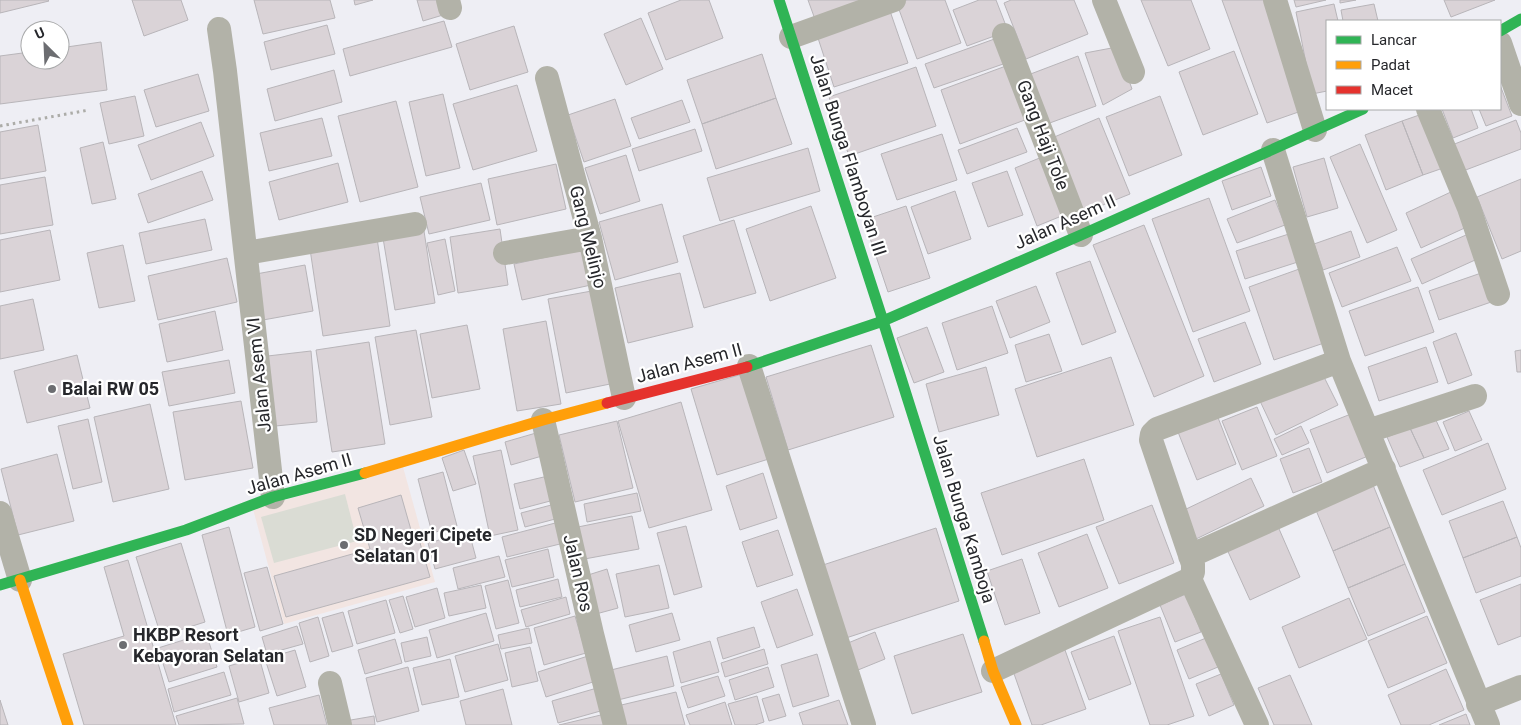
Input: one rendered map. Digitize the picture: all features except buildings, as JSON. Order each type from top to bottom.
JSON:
[{"type":"street","name":"Jalan Bunga Flamboyan III","points":[[779,0],[883,321]]},
{"type":"street","points":[[791,37],[894,0]]},
{"type":"street","points":[[1104,0],[1133,72]]},
{"type":"street","points":[[1275,0],[1314,130]]},
{"type":"street","points":[[1501,30],[1521,19]]},
{"type":"street","name":"Jalan Asem VI","points":[[218,30],[225,71],[273,497]]},
{"type":"street","name":"Gang Haji Tole","points":[[1004,35],[1082,235]]},
{"type":"street","points":[[1501,47],[1521,104]]},
{"type":"street","name":"Gang Melinjo","points":[[547,78],[590,238],[624,398]]},
{"type":"street","name":"Jalan Asem II","points":[[10,582],[186,530],[273,497],[363,473],[543,420],[749,366],[883,321],[1082,235],[1361,110]]},
{"type":"street","points":[[1428,110],[1469,208],[1498,294]]},
{"type":"street","points":[[1273,150],[1339,361],[1483,714],[1521,687]]},
{"type":"street","points":[[246,253],[416,224]]},
{"type":"street","points":[[505,253],[590,238]]},
{"type":"street","name":"Jalan Bunga Kamboja","points":[[883,321],[993,671],[1016,725]]},
{"type":"street","points":[[1258,725],[1190,568],[1152,446],[1152,434],[1157,429],[1339,361]]},
{"type":"street","points":[[749,366],[864,725]]},
{"type":"street","points":[[1368,431],[1475,396]]},
{"type":"street","name":"Jalan Ros","points":[[543,420],[615,725]]},
{"type":"street","points":[[993,671],[1384,469]]},
{"type":"street","points":[[0,513],[10,582],[68,725]]},
{"type":"street","points":[[330,683],[340,725]]},
{"type":"path","points":[[0,126],[89,110]]},
{"type":"shaded area","name":"SD Negeri Cipete Selatan 01","points":[[403,467],[435,582],[284,624],[253,509]]},
{"type":"shaded area","points":[[345,494],[357,541],[274,563],[261,517]]},
{"type":"traffic: fast","points":[[779,0],[984,641]]},
{"type":"traffic: fast","points":[[1501,30],[1521,19]]},
{"type":"traffic: fast","points":[[747,367],[883,321],[1361,110]]},
{"type":"traffic: fast","points":[[0,585],[186,530],[273,497],[365,473]]},
{"type":"traffic: slow","points":[[365,473],[607,403]]},
{"type":"traffic: slow","points":[[20,580],[68,725]]},
{"type":"traffic: slow","points":[[984,641],[993,671],[1016,725]]},
{"type":"traffic: jam","points":[[607,403],[747,367]]},
{"type":"place","name":"Balai RW 05","points":[[52,389]]},
{"type":"place","name":"SD Negeri Cipete Selatan 01","points":[[344,545]]},
{"type":"place","name":"HKBP Resort Kebayoran Selatan","points":[[123,645]]}]
